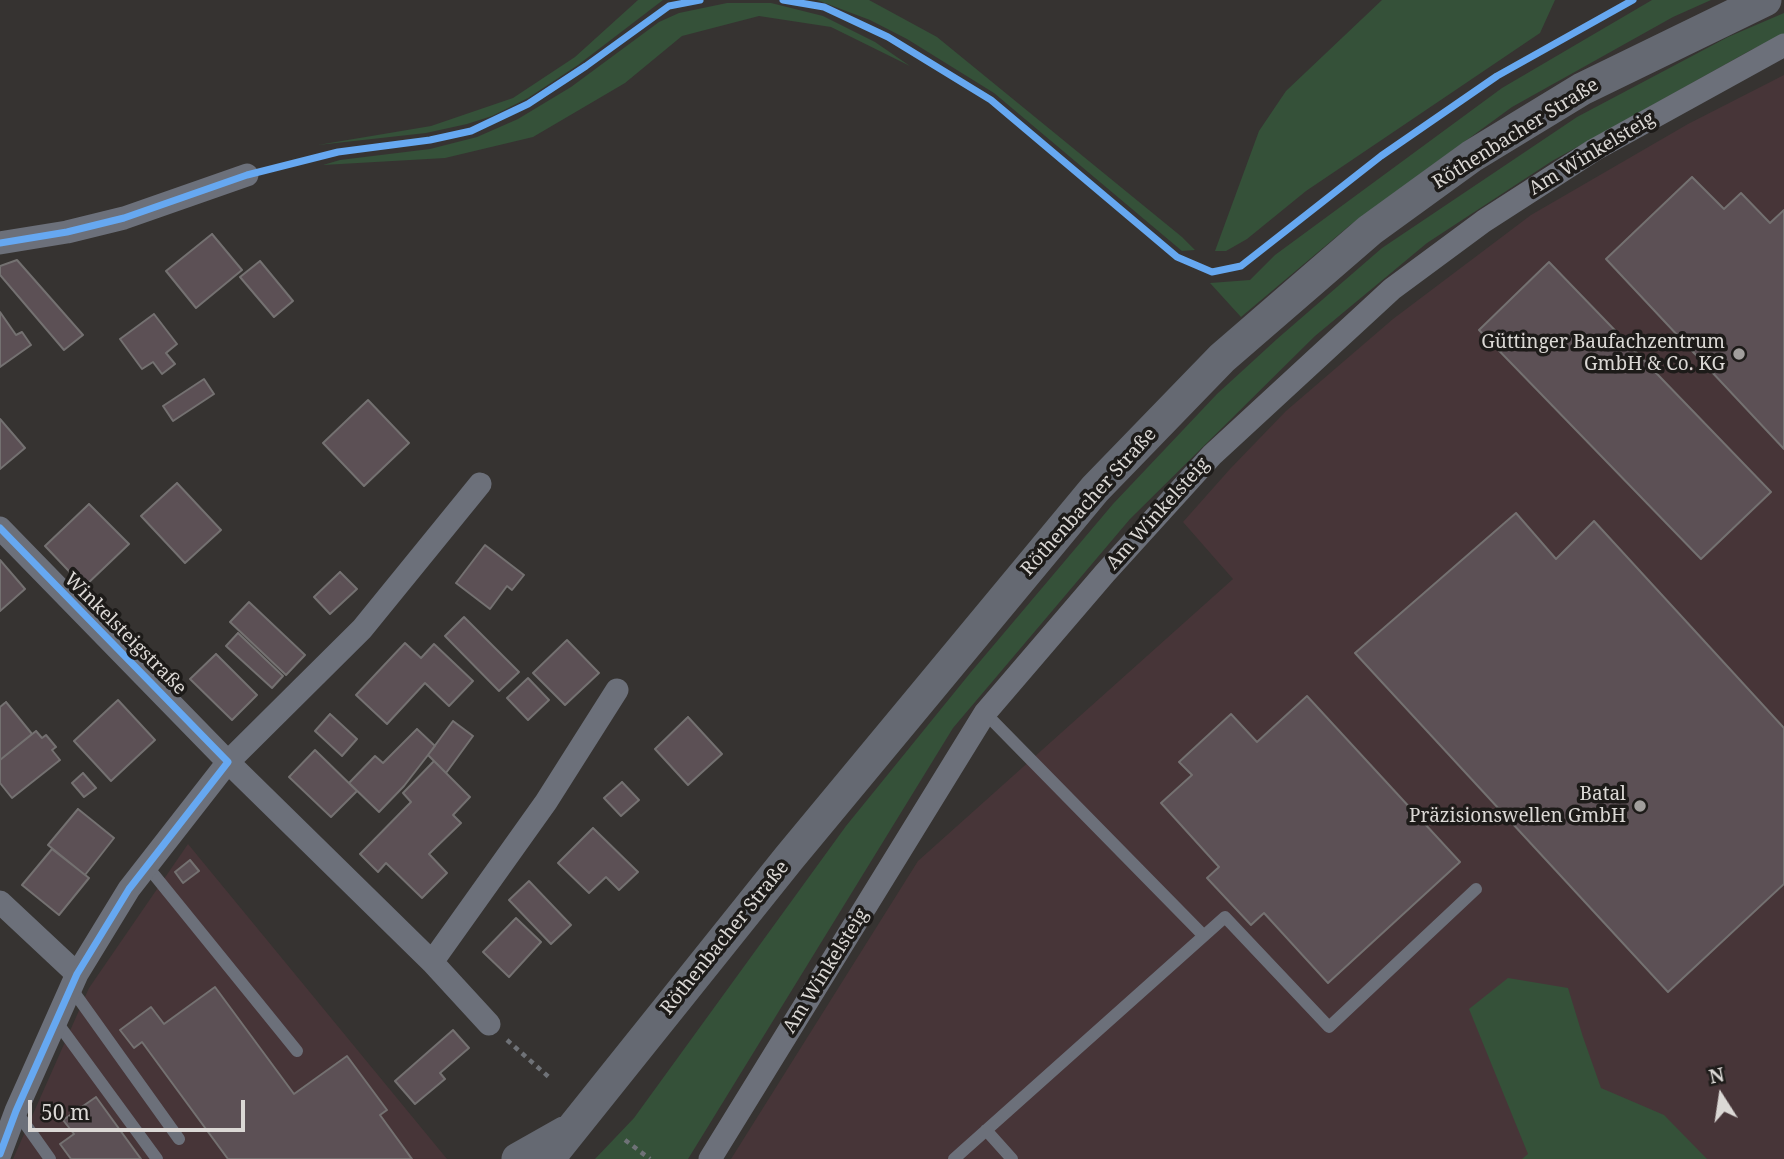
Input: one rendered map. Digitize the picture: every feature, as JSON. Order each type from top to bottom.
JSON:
[{"type":"main road","name":"Röthenbacher Straße","points":[[548,1159],[789,858],[1087,500],[1222,358],[1370,230],[1472,156],[1582,89],[1765,0]]},
{"type":"main road","points":[[518,1159],[575,1126]]},
{"type":"main road","points":[[573,1159],[575,1126]]},
{"type":"street","name":"Am Winkelsteig","points":[[710,1159],[985,713],[1212,454],[1392,289],[1484,221],[1594,150],[1784,45]]},
{"type":"street","points":[[0,243],[67,232],[124,218],[247,175]]},
{"type":"street","points":[[0,1154],[16,1111],[74,981],[129,889],[228,762],[362,629],[480,484]]},
{"type":"street","name":"Winkelsteigstraße","points":[[0,528],[228,762],[432,962],[489,1024]]},
{"type":"street","points":[[432,962],[546,802],[617,690]]},
{"type":"street","points":[[0,902],[74,981]]},
{"type":"lane","points":[[985,713],[1204,936]]},
{"type":"lane","points":[[146,866],[297,1051]]},
{"type":"lane","points":[[954,1159],[1225,917],[1329,1027],[1476,890]]},
{"type":"lane","points":[[74,981],[179,1139]]},
{"type":"lane","points":[[56,1020],[157,1159]]},
{"type":"lane","points":[[16,1111],[50,1159]]},
{"type":"lane","points":[[986,1130],[1012,1159]]},
{"type":"path","points":[[489,1024],[551,1079]]},
{"type":"path","points":[[625,1140],[650,1159]]},
{"type":"shaded area","points":[[1784,75],[1784,1159],[731,1159],[918,861],[1233,579],[1183,522],[1286,411],[1393,319],[1531,215],[1688,124]]},
{"type":"shaded area","points":[[188,844],[447,1159],[13,1159],[89,988]]},
{"type":"green space","points":[[638,0],[663,0],[578,65],[528,98],[492,116],[426,133],[318,145],[431,126],[513,98],[575,57]]},
{"type":"green space","points":[[817,0],[869,0],[937,37],[1195,250],[1182,251],[994,93],[907,39],[870,20]]},
{"type":"green space","points":[[1382,0],[1555,0],[1540,33],[1306,191],[1247,239],[1226,251],[1215,251],[1259,131],[1286,91]]},
{"type":"green space","points":[[1652,0],[1711,0],[1673,17],[1512,107],[1349,226],[1241,317],[1210,283],[1250,280],[1275,255],[1502,88]]},
{"type":"green space","points":[[727,3],[771,3],[823,16],[875,42],[910,66],[831,27],[759,16],[682,36],[625,83],[533,137],[445,158],[323,165],[340,160],[430,149],[477,137],[518,119],[571,87],[659,22],[679,13]]},
{"type":"green space","points":[[1784,13],[1784,35],[1751,50],[1552,161],[1427,243],[1315,336],[1130,519],[953,728],[688,1159],[595,1159],[634,1118],[846,826],[971,672],[1113,504],[1217,394],[1382,248],[1577,117],[1728,37]]},
{"type":"green space","points":[[1508,978],[1568,988],[1601,1088],[1664,1115],[1707,1159],[1522,1159],[1528,1154],[1469,1009]]},
{"type":"building","name":"Güttinger Baufachzentrum GmbH & Co. KG","points":[[1692,177],[1724,209],[1741,193],[1770,223],[1784,210],[1784,449],[1606,259]]},
{"type":"building","points":[[212,234],[242,270],[196,308],[166,271]]},
{"type":"building","points":[[17,260],[83,335],[64,350],[0,275],[0,266]]},
{"type":"building","points":[[260,261],[293,301],[274,317],[240,277]]},
{"type":"building","points":[[1549,262],[1771,492],[1701,559],[1479,330]]},
{"type":"building","points":[[0,312],[16,335],[22,332],[31,345],[0,367]]},
{"type":"building","points":[[154,314],[177,344],[166,353],[175,364],[162,374],[153,362],[142,369],[120,339]]},
{"type":"building","points":[[204,379],[214,394],[173,421],[163,406]]},
{"type":"building","points":[[368,400],[409,443],[364,486],[323,443]]},
{"type":"building","points":[[0,419],[25,448],[0,469]]},
{"type":"building","points":[[177,483],[221,530],[185,563],[141,516]]},
{"type":"building","points":[[89,504],[129,544],[84,587],[45,546]]},
{"type":"building","name":"Batal Präzisionswellen GmbH","points":[[1516,513],[1556,559],[1594,521],[1784,728],[1784,884],[1668,992],[1355,653]]},
{"type":"building","points":[[485,545],[524,575],[512,590],[507,586],[490,609],[456,583]]},
{"type":"building","points":[[0,560],[25,589],[0,611]]},
{"type":"building","points":[[340,572],[357,589],[330,614],[314,597]]},
{"type":"building","points":[[249,602],[305,655],[286,675],[230,622]]},
{"type":"building","points":[[464,617],[519,672],[499,691],[445,636]]},
{"type":"building","points":[[238,633],[283,676],[272,688],[226,646]]},
{"type":"building","points":[[567,640],[599,673],[565,705],[533,673]]},
{"type":"building","points":[[405,643],[421,658],[434,644],[473,681],[449,706],[425,683],[387,724],[356,695]]},
{"type":"building","points":[[216,654],[257,695],[232,720],[190,679]]},
{"type":"building","points":[[528,678],[549,700],[528,720],[507,698]]},
{"type":"building","points":[[1307,696],[1460,862],[1328,983],[1264,913],[1251,925],[1207,878],[1219,867],[1161,803],[1192,775],[1179,762],[1231,714],[1257,742]]},
{"type":"building","points":[[118,700],[155,740],[111,781],[74,741]]},
{"type":"building","points":[[6,702],[32,734],[0,760],[0,707]]},
{"type":"building","points":[[330,714],[357,739],[342,756],[315,731]]},
{"type":"building","points":[[688,717],[722,754],[688,785],[655,749]]},
{"type":"building","points":[[453,721],[473,736],[446,773],[428,755]]},
{"type":"building","points":[[417,729],[435,746],[404,786],[379,812],[349,783],[375,756],[383,763]]},
{"type":"building","points":[[36,731],[42,738],[46,735],[56,747],[52,750],[60,760],[12,798],[0,783],[0,760]]},
{"type":"building","points":[[315,750],[357,791],[331,817],[289,777]]},
{"type":"building","points":[[434,761],[470,797],[453,815],[461,823],[429,854],[447,873],[422,898],[386,863],[378,872],[360,854],[411,802],[403,793]]},
{"type":"building","points":[[83,773],[96,788],[84,797],[72,783]]},
{"type":"building","points":[[622,782],[639,800],[621,816],[604,798]]},
{"type":"building","points":[[78,809],[114,838],[85,875],[48,845]]},
{"type":"building","points":[[593,828],[638,872],[619,890],[606,877],[589,893],[558,863]]},
{"type":"building","points":[[52,849],[89,878],[59,915],[22,885]]},
{"type":"building","points":[[190,860],[199,871],[183,883],[175,872]]},
{"type":"building","points":[[529,881],[571,925],[551,944],[509,900]]},
{"type":"building","points":[[516,918],[541,942],[509,977],[483,952]]},
{"type":"building","points":[[215,987],[294,1094],[347,1056],[387,1110],[380,1115],[412,1159],[228,1159],[142,1042],[134,1048],[120,1030],[151,1007],[164,1024]]},
{"type":"building","points":[[453,1030],[469,1048],[440,1073],[445,1079],[415,1104],[395,1081]]},
{"type":"building","points":[[96,1097],[141,1159],[71,1159],[60,1144],[74,1134],[63,1120]]},
{"type":"cycle path","points":[[0,243],[67,232],[124,218],[247,175],[338,152],[430,140],[471,131],[528,104],[669,6],[700,0]]},
{"type":"cycle path","points":[[783,0],[824,7],[888,37],[991,100],[1177,257],[1212,272],[1241,266],[1381,156],[1497,76],[1633,0]]},
{"type":"cycle path","points":[[0,528],[228,762],[129,889],[77,974],[16,1111],[0,1154]]},
{"type":"place","name":"Güttinger Baufachzentrum GmbH & Co. KG","points":[[1739,354]]},
{"type":"place","name":"Batal Präzisionswellen GmbH","points":[[1640,806]]}]
